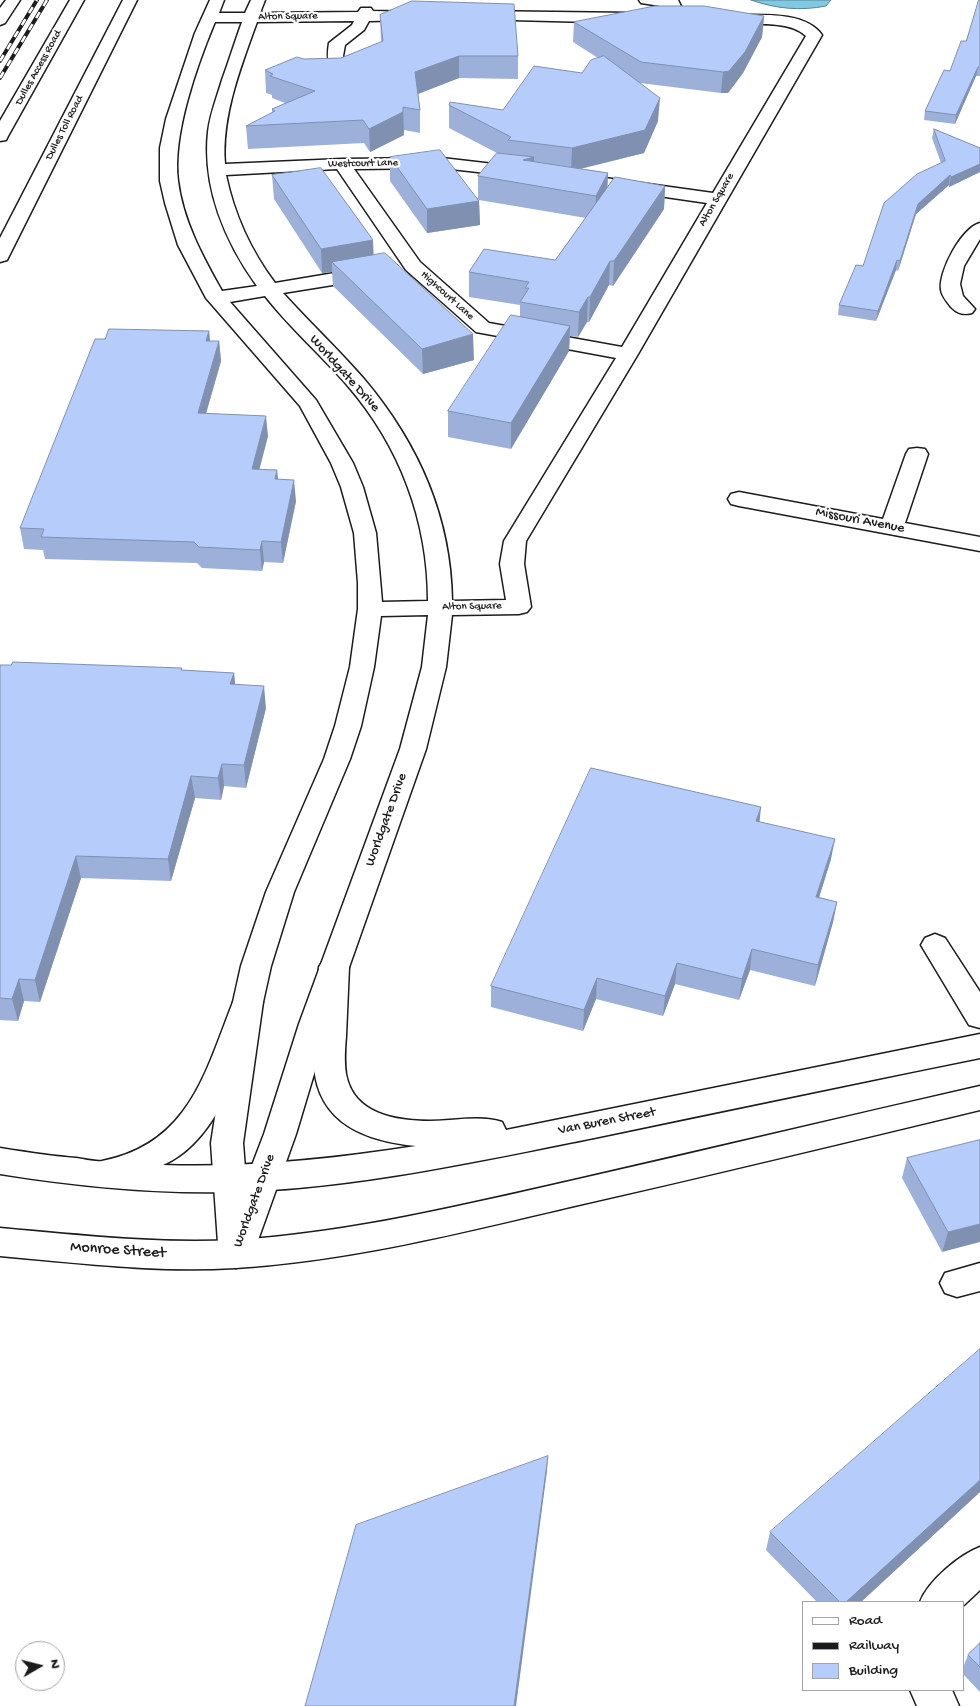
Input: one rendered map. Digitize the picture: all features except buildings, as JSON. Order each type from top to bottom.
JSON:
[{"type":"main road","points":[[0,20],[13,0]]},
{"type":"main road","name":"Dulles Access Road","points":[[0,136],[77,0]]},
{"type":"main road","name":"Dulles Toll Road","points":[[0,256],[130,0]]},
{"type":"main road","points":[[398,14],[405,0]]},
{"type":"main road","points":[[646,0],[673,4],[679,19]]},
{"type":"main road","name":"Alton Square","points":[[214,8],[434,15]]},
{"type":"main road","name":"Worldgate Drive","points":[[214,8],[174,119],[169,148],[169,181],[187,245],[216,298],[305,398],[342,463],[352,487],[365,533],[369,557],[370,609],[362,667],[348,726],[337,759],[280,892],[256,966],[248,1002],[228,1143],[236,1254]]},
{"type":"main road","name":"Worldgate Drive","points":[[236,1254],[262,1177],[276,1144],[334,967],[415,744],[433,677],[440,608],[440,581],[433,530],[419,484],[398,441],[372,402],[268,288],[248,260],[232,227],[220,192],[216,170],[216,137],[222,108],[255,8]]},
{"type":"main road","points":[[340,73],[335,56],[337,43],[359,28],[366,13]]},
{"type":"main road","points":[[462,16],[697,20]]},
{"type":"main road","name":"Alton Square","points":[[370,609],[519,607],[512,564],[515,541],[628,354],[814,35],[810,29],[796,23],[715,20]]},
{"type":"main road","name":"Westcourt Lane","points":[[216,170],[342,164],[442,163],[717,199]]},
{"type":"main road","name":"Highcourt Lane","points":[[342,164],[413,266],[483,328],[628,354]]},
{"type":"main road","points":[[965,309],[950,290],[950,281],[962,250],[980,228]]},
{"type":"main road","name":"Highcourt Lane","points":[[216,298],[268,288],[413,266]]},
{"type":"main road","points":[[892,527],[917,454]]},
{"type":"main road","name":"Missouri Avenue","points":[[739,499],[980,544]]},
{"type":"main road","points":[[935,945],[980,1017]]},
{"type":"main road","points":[[334,967],[330,1076],[340,1100],[352,1113],[362,1120],[374,1126],[401,1133],[575,1129]]},
{"type":"main road","points":[[99,1174],[153,1155],[179,1140],[191,1127],[208,1098],[248,1002]]},
{"type":"main road","name":"Van Buren Street","points":[[230,1178],[337,1170],[414,1158],[575,1129],[980,1046]]},
{"type":"main road","points":[[236,1254],[331,1244],[424,1227],[980,1098]]},
{"type":"main road","points":[[0,1161],[99,1174],[156,1178],[230,1178]]},
{"type":"main road","name":"Monroe Street","points":[[0,1242],[136,1253],[183,1255],[236,1254]]},
{"type":"main road","points":[[940,1601],[980,1565]]},
{"type":"main road","points":[[931,1691],[939,1706]]},
{"type":"water","points":[[751,0],[831,0],[826,6],[798,9]]},
{"type":"railway","points":[[0,61],[37,0]]},
{"type":"railway","points":[[0,78],[47,0]]}]
